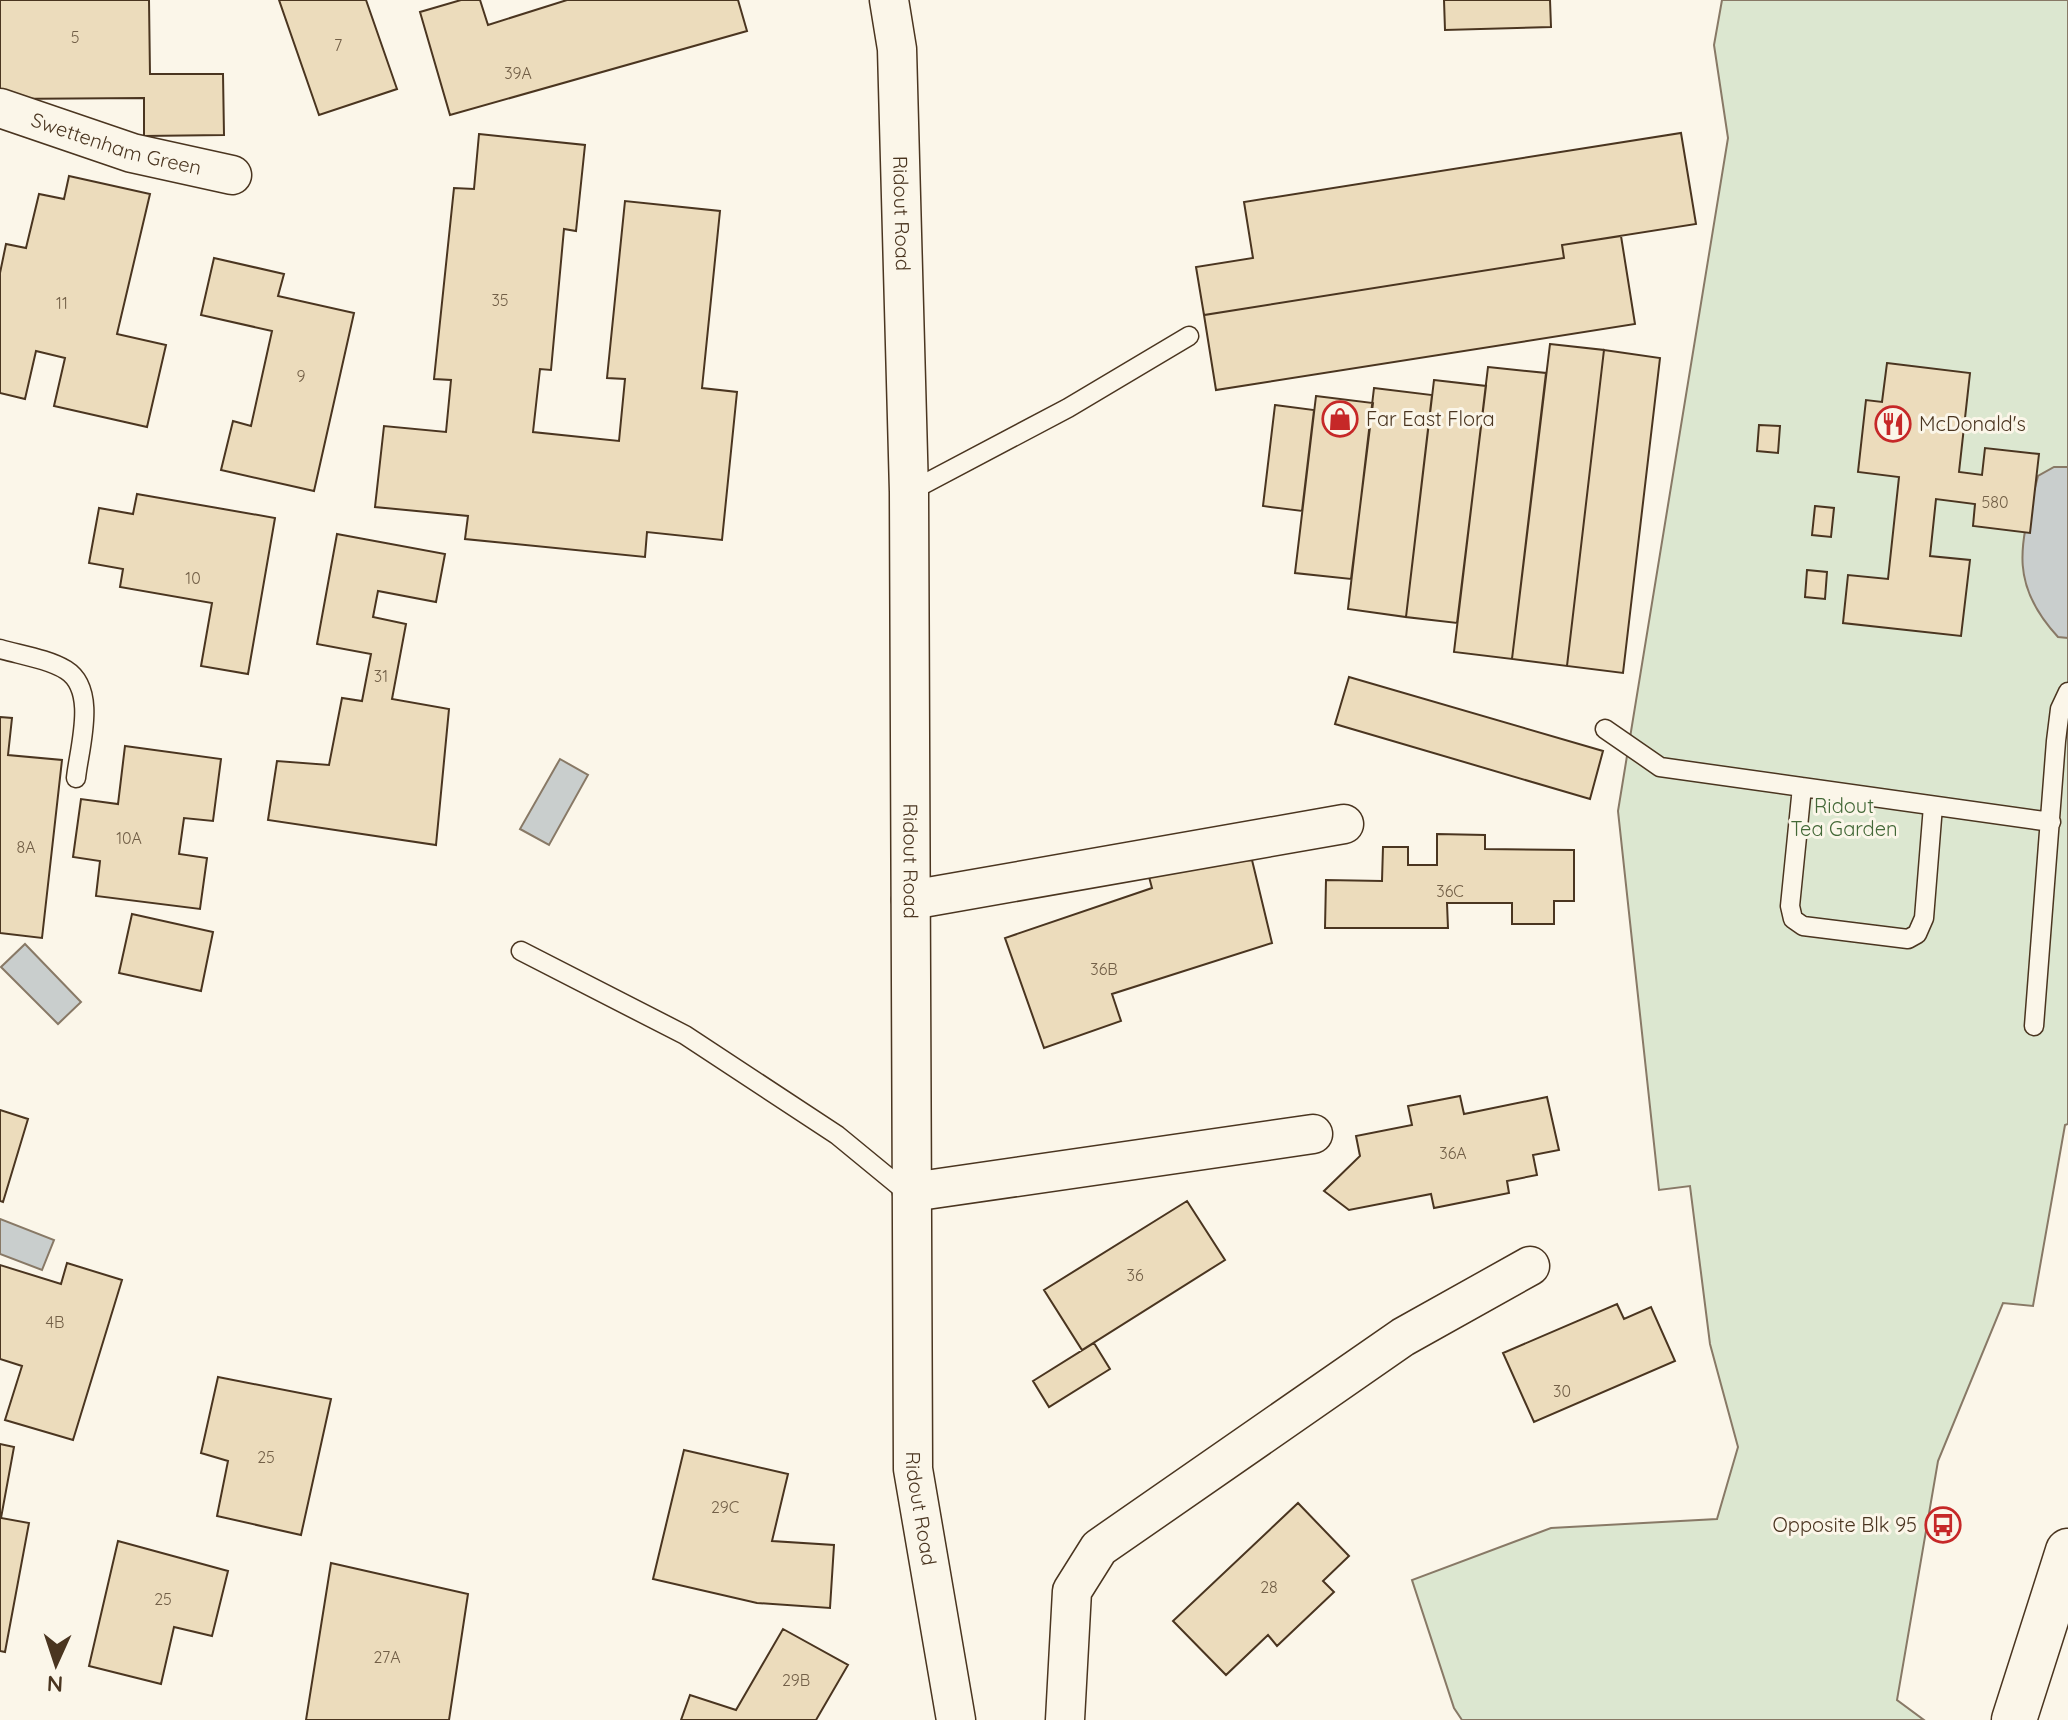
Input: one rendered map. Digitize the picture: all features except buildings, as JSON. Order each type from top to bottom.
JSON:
[{"type":"highway","points":[[2014,1720],[2068,1551]]},
{"type":"street","name":"Ridout Road","points":[[889,0],[897,49],[909,492],[913,1469],[956,1720]]},
{"type":"street","name":"Swettenham Green","points":[[0,108],[132,153],[232,175]]},
{"type":"street","points":[[911,900],[1344,824]]},
{"type":"street","points":[[912,1194],[1313,1134]]},
{"type":"street","points":[[1065,1720],[1072,1591],[1099,1548],[1403,1337],[1530,1266]]},
{"type":"lane","points":[[909,492],[1068,408],[1189,336]]},
{"type":"lane","points":[[0,649],[64,668],[81,687],[84,700],[76,778]]},
{"type":"lane","points":[[2034,1026],[2060,709],[2068,692]]},
{"type":"lane","points":[[1605,729],[1660,767],[2051,822]]},
{"type":"lane","points":[[1802,787],[1790,906],[1793,919],[1803,926],[1908,939],[1917,934],[1924,918],[1933,806]]},
{"type":"lane","points":[[521,951],[711,1051],[837,1135],[912,1194]]},
{"type":"green space","name":"Ridout Tea Garden","points":[[1722,0],[2068,0],[2068,1124],[2065,1125],[2033,1306],[2003,1303],[1938,1461],[1897,1700],[1924,1720],[1462,1720],[1454,1708],[1412,1580],[1551,1528],[1717,1519],[1738,1447],[1710,1344],[1690,1186],[1659,1190],[1618,811],[1728,138],[1714,45]]},
{"type":"shaded area","points":[[2054,467],[2068,467],[2068,638],[2058,637],[2042,617],[2031,598],[2022,561],[2023,542],[2038,476]]},
{"type":"shaded area","points":[[560,759],[588,775],[549,845],[520,829]]},
{"type":"shaded area","points":[[25,944],[81,1002],[58,1024],[1,967]]},
{"type":"shaded area","points":[[0,1219],[54,1240],[42,1270],[0,1254]]},
{"type":"place","name":"Far East Flora","points":[[1340,419]]},
{"type":"place","name":"McDonald's","points":[[1893,424]]},
{"type":"place","name":"Opposite Blk 95","points":[[1943,1525]]}]
